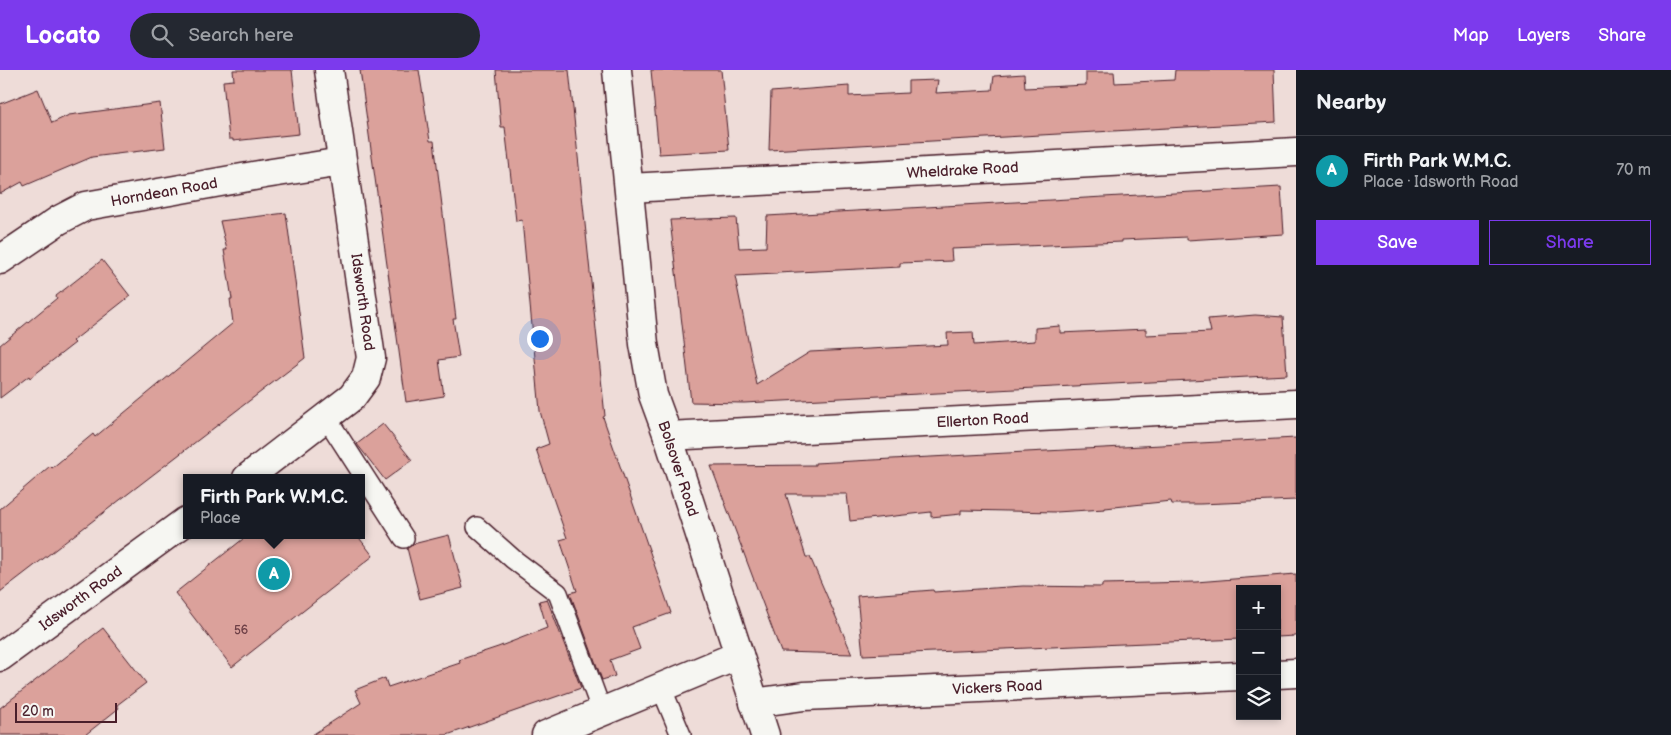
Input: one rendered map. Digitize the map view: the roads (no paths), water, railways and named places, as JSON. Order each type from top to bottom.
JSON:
[{"type":"street","name":"Idsworth Road","points":[[252,474],[352,397],[366,378],[371,358],[329,70]]},
{"type":"street","name":"Bolsover Road","points":[[617,70],[644,344],[653,395],[765,735]]},
{"type":"street","name":"Wheldrake Road","points":[[630,188],[1296,152]]},
{"type":"street","name":"Horndean Road","points":[[0,260],[60,220],[86,206],[342,162]]},
{"type":"street","name":"Ellerton Road","points":[[668,436],[1296,404]]},
{"type":"street","name":"Idsworth Road","points":[[0,657],[183,524]]},
{"type":"street","points":[[546,735],[739,655]]},
{"type":"street","points":[[1281,674],[1296,673]]},
{"type":"street","name":"Vickers Road","points":[[754,703],[804,696],[1236,676]]},
{"type":"lane","points":[[326,417],[363,474]]},
{"type":"lane","points":[[365,478],[404,538]]},
{"type":"lane","points":[[477,527],[513,559],[558,594],[602,712]]},
{"type":"lane","points":[[661,688],[681,735]]},
{"type":"place","name":"Firth Park W.M.C.","points":[[274,574]]}]
